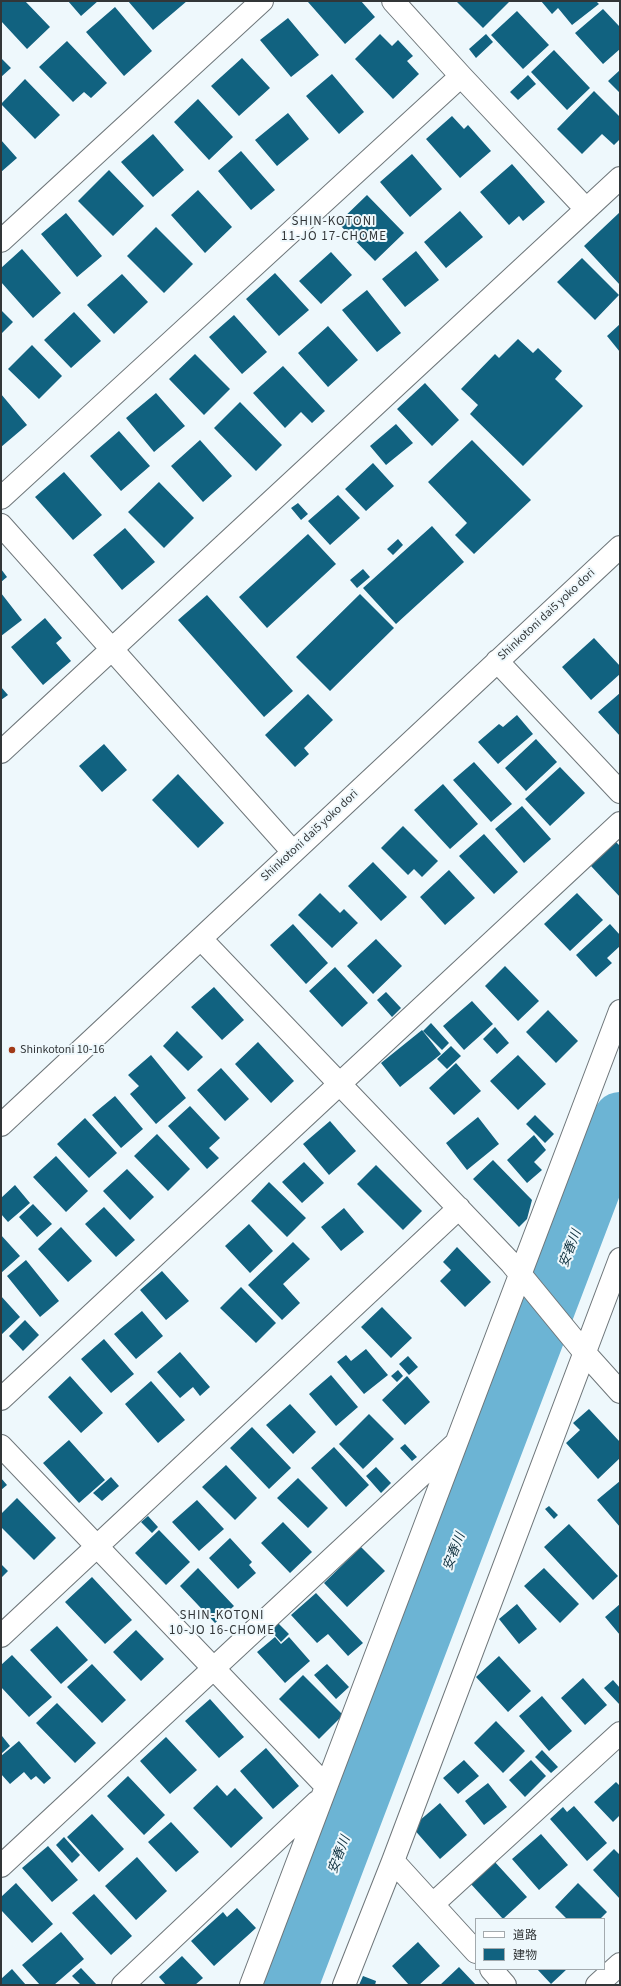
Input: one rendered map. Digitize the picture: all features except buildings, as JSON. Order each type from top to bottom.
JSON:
[{"type":"street","points":[[1,241],[262,1]]},
{"type":"street","points":[[393,1],[586,210]]},
{"type":"street","points":[[1,498],[461,76]]},
{"type":"street","points":[[1,752],[620,178]]},
{"type":"street","points":[[1,525],[293,852]]},
{"type":"street","name":"Shinkotoni dai5 yoko dori","points":[[1,1125],[620,547]]},
{"type":"street","points":[[498,661],[620,792]]},
{"type":"street","points":[[1,1399],[620,823]]},
{"type":"street","points":[[200,939],[459,1208],[526,1282],[584,1352],[620,1392]]},
{"type":"street","points":[[251,1985],[458,1440],[526,1282],[620,1011]]},
{"type":"street","points":[[1,1636],[98,1547],[459,1208]]},
{"type":"street","points":[[344,1985],[393,1861],[620,1259]]},
{"type":"street","points":[[1,1866],[458,1440]]},
{"type":"street","points":[[1,1446],[214,1669],[324,1792]]},
{"type":"street","points":[[433,1904],[620,1733]]},
{"type":"street","points":[[123,1985],[324,1792]]},
{"type":"street","points":[[393,1861],[475,1951]]},
{"type":"street","points":[[597,1985],[620,1964]]},
{"type":"street","points":[[492,1970],[505,1985]]},
{"type":"waterway","name":"安春川","points":[[291,1985],[620,1119]]},
{"type":"place","name":"Shinkotoni 10-16","points":[[12,1050]]},
{"type":"district","name":"SHIN-KOTONI 11-JO 17-CHOME","points":[[334,230]]},
{"type":"district","name":"SHIN-KOTONI 10-JO 16-CHOME","points":[[222,1624]]}]
